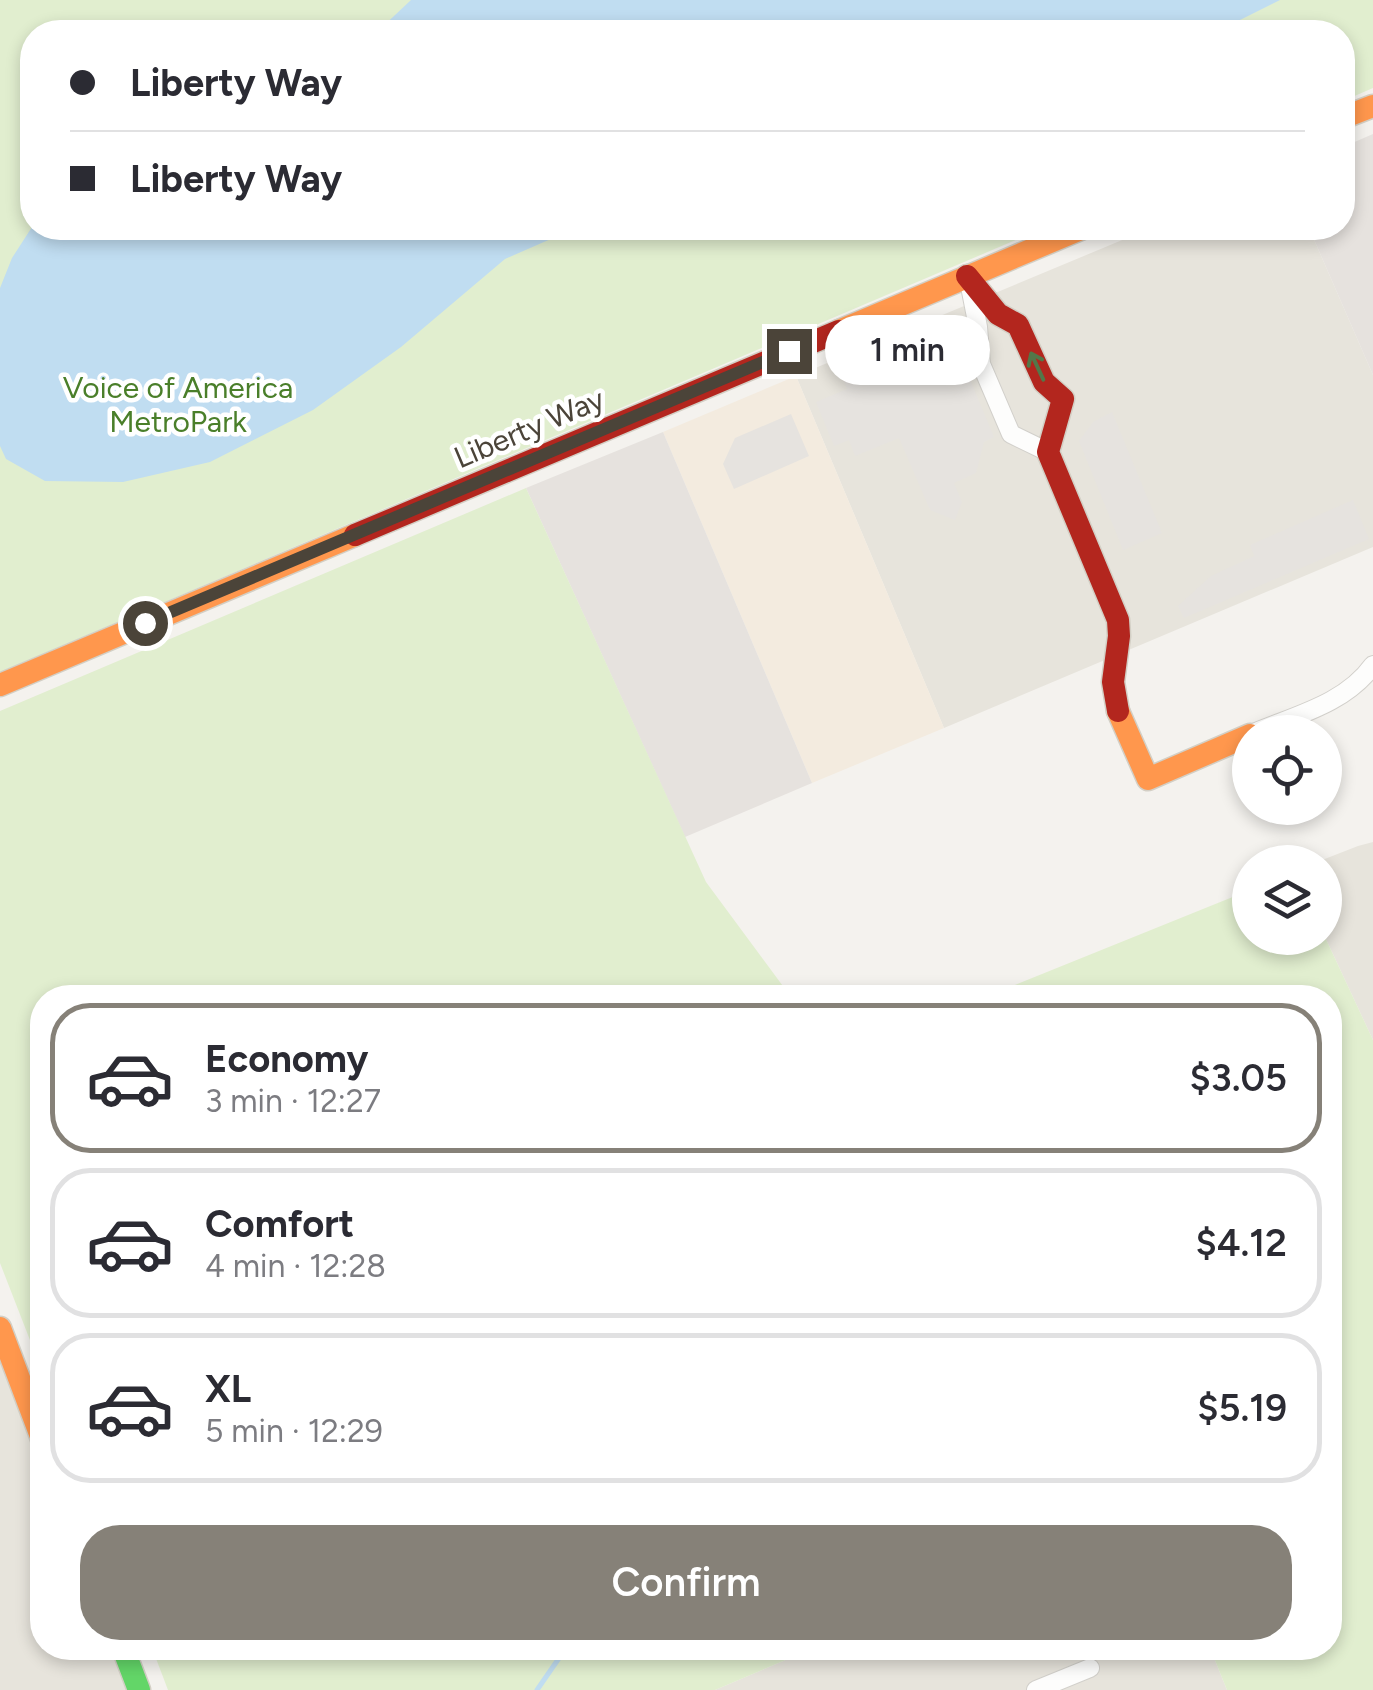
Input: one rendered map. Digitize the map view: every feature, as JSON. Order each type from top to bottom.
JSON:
[{"type":"main road","name":"Liberty Way","points":[[0,685],[1054,240]]},
{"type":"main road","points":[[968,276],[998,314],[1018,325],[1044,382],[1062,399],[1048,452],[1118,620],[1120,645],[1113,680],[1116,703],[1124,730],[1148,779],[1232,743]]},
{"type":"main road","points":[[0,1328],[30,1407]]},
{"type":"main road","points":[[128,1660],[139,1690]]},
{"type":"street","points":[[968,276],[981,364],[1010,434],[1048,452]]},
{"type":"street","points":[[1298,715],[1340,697],[1373,664]]},
{"type":"street","points":[[1036,1690],[1090,1668]]},
{"type":"shaded area","points":[[1373,134],[1373,375],[1314,240],[1355,240],[1355,142]]},
{"type":"shaded area","points":[[1122,240],[1314,240],[1373,375],[1373,547],[944,728],[796,376]]},
{"type":"shaded area","points":[[940,337],[946,350],[956,346],[994,437],[984,442],[976,473],[954,483],[962,502],[955,520],[930,510],[899,438],[855,456],[849,440],[834,446],[816,402],[847,389],[843,378]]},
{"type":"shaded area","points":[[796,376],[944,728],[812,783],[663,432]]},
{"type":"shaded area","points":[[1112,412],[1162,533],[1123,550],[1079,441],[1093,422]]},
{"type":"shaded area","points":[[791,414],[809,456],[734,489],[723,464],[735,438]]},
{"type":"shaded area","points":[[663,432],[812,783],[685,837],[526,488]]},
{"type":"shaded area","points":[[1353,500],[1369,539],[1184,618],[1178,606],[1211,576],[1254,556],[1250,545]]},
{"type":"shaded area","points":[[1373,842],[1373,1040],[1333,955],[1342,955],[1342,852]]},
{"type":"shaded area","points":[[0,1328],[30,1407],[30,1660],[128,1660],[139,1690],[0,1690]]},
{"type":"shaded area","points":[[786,1660],[1215,1660],[1227,1690],[715,1690]]},
{"type":"green space","name":"Voice of America MetroPark","points":[[0,0],[1373,0],[1373,88],[1355,96],[1355,20],[20,20],[20,240],[1016,240],[0,672]]},
{"type":"green space","points":[[526,488],[706,882],[782,985],[30,985],[30,1340],[0,1263],[0,711]]},
{"type":"green space","points":[[1232,897],[1232,955],[1333,955],[1373,1040],[1373,1690],[1227,1690],[1215,1660],[1342,1660],[1342,985],[1015,985]]},
{"type":"green space","points":[[157,1660],[786,1660],[715,1690],[168,1690]]},
{"type":"water","points":[[411,0],[1280,0],[1240,20],[390,20]]},
{"type":"water","points":[[24,240],[549,240],[505,259],[401,347],[313,410],[210,462],[123,482],[45,481],[6,459],[0,446],[0,288]]},
{"type":"waterway","points":[[537,1690],[558,1660]]},
{"type":"traffic: fast","points":[[128,1660],[139,1690]]},
{"type":"traffic: slow","points":[[1355,113],[1373,106]]},
{"type":"traffic: slow","points":[[839,331],[1055,240]]},
{"type":"traffic: slow","points":[[0,685],[355,535]]},
{"type":"traffic: slow","points":[[1118,711],[1148,779],[1232,743]]},
{"type":"traffic: slow","points":[[0,1328],[30,1407]]},
{"type":"traffic: jam","points":[[967,276],[998,314],[1018,325],[1044,382],[1063,399],[1048,452],[1118,620],[1113,682],[1118,711]]},
{"type":"traffic: jam","points":[[355,535],[839,331]]},
{"type":"route","points":[[145,623],[789,351]]}]
